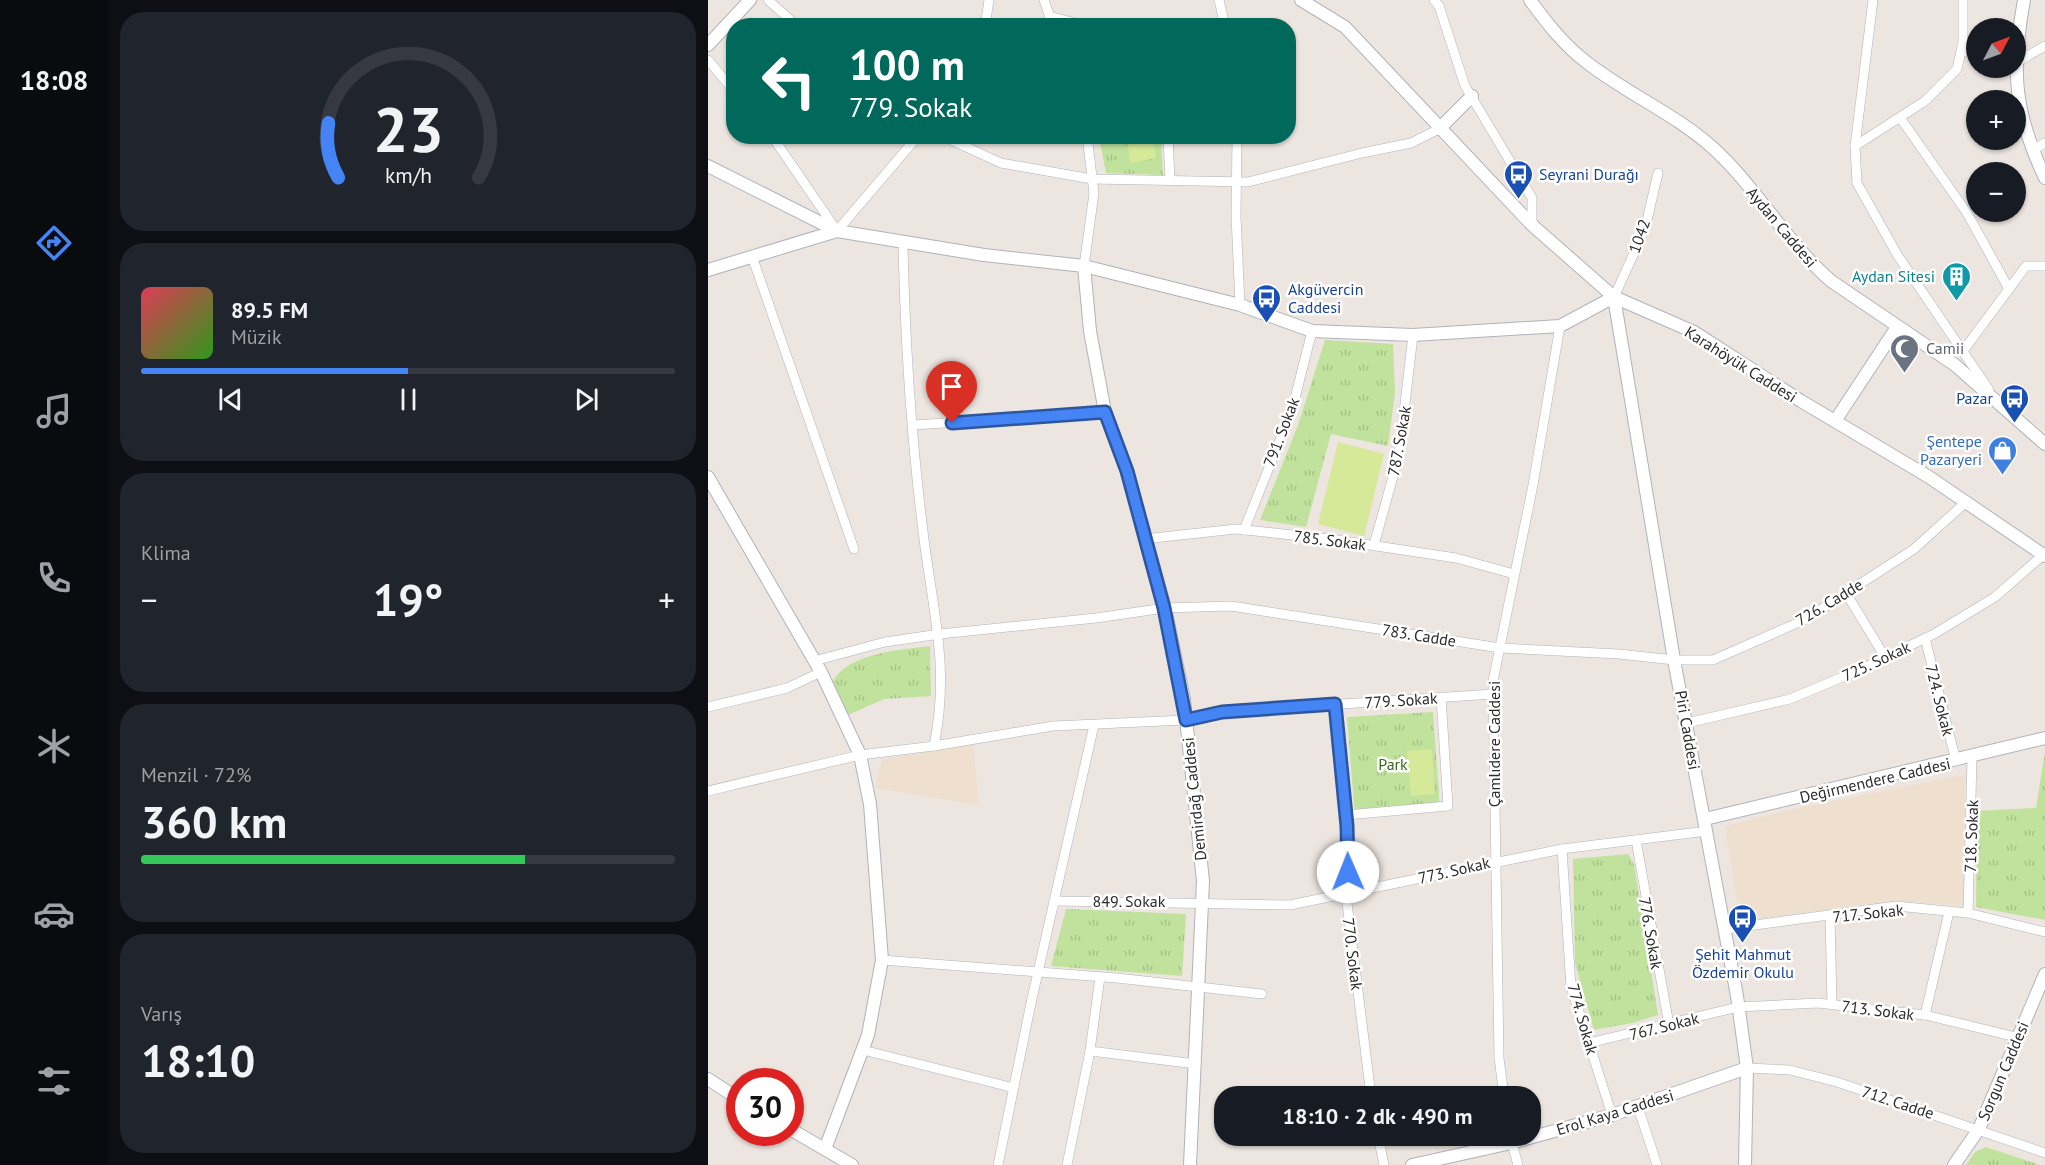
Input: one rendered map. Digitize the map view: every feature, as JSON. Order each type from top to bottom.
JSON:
[{"type":"street","points":[[733,18],[750,0]]},
{"type":"street","points":[[768,0],[788,18]]},
{"type":"street","points":[[986,18],[989,0]]},
{"type":"street","points":[[1044,0],[1050,18]]},
{"type":"street","points":[[1219,0],[1223,18]]},
{"type":"street","name":"Karahöyük Caddesi","points":[[1301,0],[1345,27],[1532,225],[1614,297],[1694,332],[1966,502],[2044,555]]},
{"type":"street","points":[[1434,0],[1439,6],[1465,86],[1532,198],[1532,225]]},
{"type":"street","name":"Aydan Caddesi","points":[[1530,0],[1551,29],[1584,61],[1667,113],[1712,147],[1745,182],[1816,268],[1897,327],[1955,365],[2045,444]]},
{"type":"street","points":[[1873,0],[1867,70],[1855,146],[1857,183],[1898,256],[1994,398]]},
{"type":"street","points":[[1855,146],[1925,101],[1957,69],[1961,52],[1963,0]]},
{"type":"street","points":[[2020,18],[2024,0]]},
{"type":"street","points":[[708,45],[726,26]]},
{"type":"street","points":[[2026,57],[2045,45]]},
{"type":"street","points":[[1961,52],[1966,51]]},
{"type":"street","points":[[708,60],[726,81]]},
{"type":"street","points":[[2016,78],[2022,122],[2045,178]]},
{"type":"street","points":[[959,144],[1001,163],[1092,179],[1248,182],[1411,143],[1439,129],[1472,96]]},
{"type":"street","points":[[1900,118],[1967,213],[2009,290]]},
{"type":"street","points":[[2033,150],[2045,143]]},
{"type":"street","points":[[777,144],[837,231]]},
{"type":"street","points":[[708,270],[753,259],[837,231],[911,144]]},
{"type":"street","points":[[1083,266],[1094,193],[1088,144]]},
{"type":"street","points":[[1168,144],[1170,180]]},
{"type":"street","points":[[1237,144],[1236,216],[1240,305]]},
{"type":"street","points":[[708,166],[837,231],[903,243],[1083,266],[1240,305],[1312,331],[1413,335],[1560,326],[1614,297]]},
{"type":"street","name":"1042","points":[[1614,297],[1645,228],[1658,173]]},
{"type":"street","points":[[903,243],[905,331],[925,547],[940,634],[942,672],[934,746]]},
{"type":"street","points":[[753,259],[854,549]]},
{"type":"street","name":"Demirdağ Caddesi","points":[[1083,266],[1090,331],[1105,412],[1127,471],[1164,608],[1186,720],[1203,881],[1190,1165]]},
{"type":"street","points":[[1962,351],[2026,266],[2045,266]]},
{"type":"street","name":"Piri Caddesi","points":[[1614,297],[1674,660],[1738,1007],[1746,1068],[1745,1165]]},
{"type":"street","name":"Çamlıdere Caddesi","points":[[1503,1086],[1499,1058],[1493,681],[1560,326]]},
{"type":"street","points":[[1835,421],[1897,327]]},
{"type":"street","name":"791. Sokak","points":[[1244,530],[1292,410],[1312,331]]},
{"type":"street","name":"787. Sokak","points":[[1374,545],[1399,455],[1413,335]]},
{"type":"street","points":[[914,425],[1105,412]]},
{"type":"street","points":[[708,477],[821,672],[860,755],[870,804],[882,960],[863,1050],[825,1149]]},
{"type":"street","name":"726. Cadde","points":[[1674,660],[1713,660],[1806,619],[1914,549],[1966,502]]},
{"type":"street","name":"785. Sokak","points":[[1144,538],[1244,530],[1374,545],[1456,558],[1514,574]]},
{"type":"street","name":"725. Sokak","points":[[1687,723],[1790,699],[1885,657],[1925,638],[1995,597],[2044,555]]},
{"type":"street","points":[[1846,593],[1885,657]]},
{"type":"street","name":"783. Cadde","points":[[814,661],[885,642],[940,634],[1096,618],[1164,608],[1231,606],[1500,648],[1674,660]]},
{"type":"street","name":"724. Sokak","points":[[1925,638],[1956,761]]},
{"type":"street","points":[[708,707],[787,688],[821,672]]},
{"type":"street","name":"779. Sokak","points":[[708,791],[860,755],[934,746],[1053,726],[1186,720],[1222,712],[1493,694]]},
{"type":"street","points":[[1346,815],[1448,806],[1441,697]]},
{"type":"street","name":"770. Sokak","points":[[1335,704],[1346,815],[1348,872],[1346,895],[1370,1086]]},
{"type":"street","points":[[998,1165],[1094,725]]},
{"type":"street","name":"Değirmendere Caddesi","points":[[1705,819],[1972,758],[2045,738]]},
{"type":"street","name":"718. Sokak","points":[[1968,914],[1972,758]]},
{"type":"street","name":"773. Sokak","points":[[1202,902],[1290,904],[1346,895],[1495,861],[1562,849],[1707,831]]},
{"type":"street","name":"776. Sokak","points":[[1636,840],[1669,1025]]},
{"type":"street","name":"774. Sokak","points":[[1562,849],[1571,987],[1612,1115]]},
{"type":"street","name":"849. Sokak","points":[[1056,901],[1202,902]]},
{"type":"street","name":"717. Sokak","points":[[1725,929],[1830,917],[1896,906],[1968,914],[2045,932]]},
{"type":"street","points":[[1925,1015],[1949,912]]},
{"type":"street","points":[[1830,917],[1832,1004]]},
{"type":"street","points":[[882,960],[1038,974],[1100,977],[1262,994]]},
{"type":"street","name":"Sorgun Caddesi","points":[[1954,1165],[1978,1129],[2045,974]]},
{"type":"street","points":[[1067,1165],[1090,1051],[1100,977]]},
{"type":"street","name":"713. Sokak","points":[[1738,1007],[1818,1002],[1925,1015],[2016,1037]]},
{"type":"street","name":"767. Sokak","points":[[1589,1044],[1738,1007]]},
{"type":"street","points":[[863,1050],[1014,1088]]},
{"type":"street","points":[[1090,1051],[1196,1064]]},
{"type":"street","name":"Erol Kaya Caddesi","points":[[1541,1132],[1638,1107],[1746,1068]]},
{"type":"street","name":"712. Cadde","points":[[1746,1068],[1790,1070],[1837,1082],[2045,1153]]},
{"type":"street","points":[[708,1078],[726,1090]]},
{"type":"street","points":[[1638,1107],[1657,1165]]},
{"type":"street","points":[[804,1137],[852,1165]]},
{"type":"street","points":[[1380,1146],[1384,1165]]},
{"type":"street","name":"Erol Kaya Caddesi","points":[[1412,1165],[1484,1146]]},
{"type":"street","points":[[1512,1146],[1518,1165]]},
{"type":"shaded area","points":[[973,744],[979,805],[875,788],[882,759]]},
{"type":"shaded area","points":[[1965,775],[1964,906],[1898,901],[1740,921],[1725,826],[1802,807]]},
{"type":"green space","points":[[1100,144],[1161,144],[1163,175],[1106,173]]},
{"type":"green space","points":[[1127,144],[1153,144],[1156,158],[1131,163]]},
{"type":"green space","points":[[1325,340],[1393,344],[1395,392],[1388,446],[1331,434],[1306,527],[1260,520],[1298,425]]},
{"type":"green space","points":[[1338,442],[1384,454],[1364,536],[1318,524]]},
{"type":"green space","points":[[930,646],[931,696],[884,699],[846,716],[831,686],[837,675],[847,666],[874,655]]},
{"type":"green space","name":"Park","points":[[1433,712],[1440,810],[1355,817],[1347,717]]},
{"type":"green space","points":[[1432,749],[1435,794],[1411,796],[1407,751]]},
{"type":"green space","points":[[2045,752],[2045,920],[1976,907],[1977,811],[2036,808]]},
{"type":"green space","points":[[1628,854],[1634,864],[1658,1015],[1632,1023],[1594,1030],[1575,963],[1573,859]]},
{"type":"green space","points":[[1066,909],[1186,914],[1182,976],[1051,966]]},
{"type":"green space","points":[[1986,1147],[2040,1165],[1966,1165],[1975,1152]]},
{"type":"place","name":"Seyrani Durağı","points":[[1518,200]]},
{"type":"place","name":"Aydan Sitesi","points":[[1956,302]]},
{"type":"place","name":"Akgüvercin Caddesi","points":[[1267,324]]},
{"type":"place","name":"Camii","points":[[1905,374]]},
{"type":"place","name":"Pazar","points":[[2014,424]]},
{"type":"place","name":"Şentepe Pazaryeri","points":[[2003,476]]},
{"type":"place","name":"Şehit Mahmut Özdemir Okulu","points":[[1743,944]]},
{"type":"route","points":[[952,423],[1105,412],[1127,471],[1164,608],[1184,699],[1186,720],[1222,712],[1335,704],[1347,826],[1348,872]]}]
